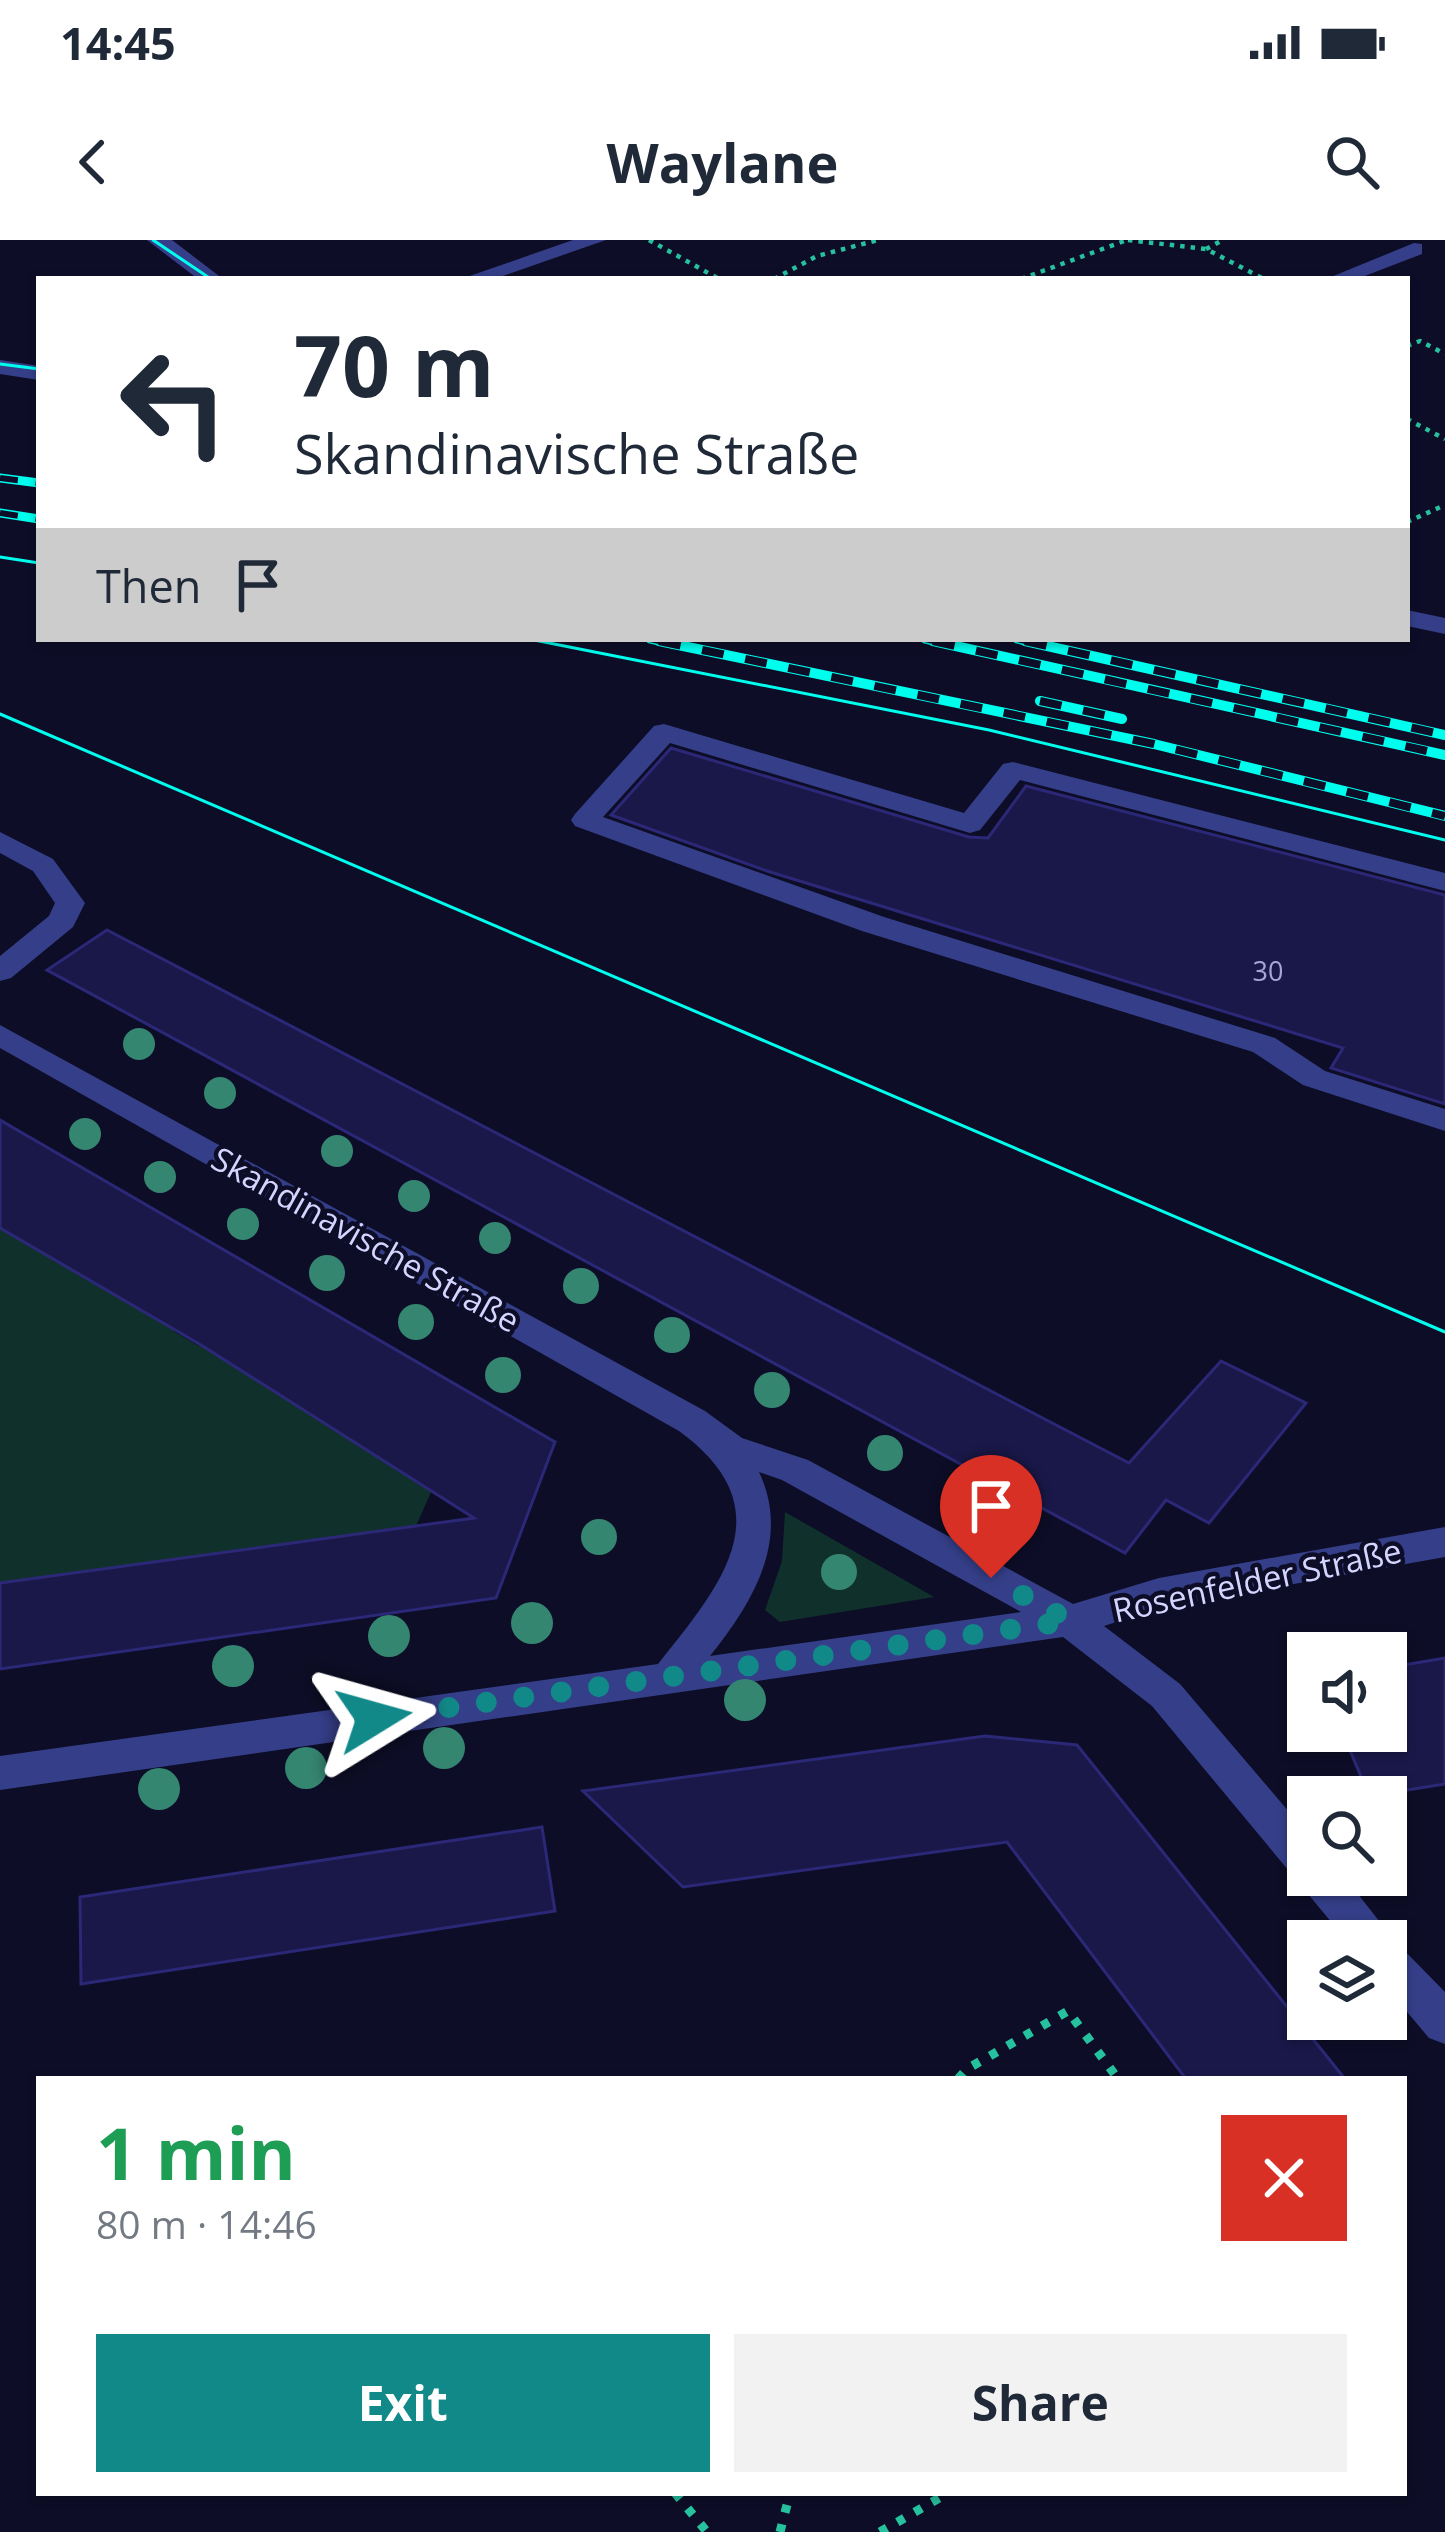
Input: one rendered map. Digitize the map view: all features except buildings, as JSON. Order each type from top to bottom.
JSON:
[{"type":"street","points":[[158,240],[208,276]]},
{"type":"street","points":[[481,276],[595,240]]},
{"type":"street","points":[[1344,276],[1412,249]]},
{"type":"street","points":[[0,368],[36,373]]},
{"type":"street","points":[[1410,619],[1445,626]]},
{"type":"street","points":[[1445,882],[1013,770],[970,824],[664,732],[585,820],[873,924],[1264,1046],[1314,1078],[1445,1120]]},
{"type":"street","points":[[0,841],[43,866],[70,903],[62,921],[0,971]]},
{"type":"street","name":"Skandinavische Straße","points":[[0,1035],[671,1410],[729,1448],[795,1470],[1070,1621],[1166,1695],[1287,1839]]},
{"type":"street","points":[[672,1674],[716,1622],[747,1562],[754,1510],[729,1448]]},
{"type":"street","name":"Rosenfelder Straße","points":[[0,1773],[1070,1621],[1159,1593],[1445,1542]]},
{"type":"street","points":[[1335,1896],[1355,1920]]},
{"type":"street","points":[[1407,1980],[1445,2024]]},
{"type":"path","points":[[649,240],[714,276]]},
{"type":"path","points":[[780,276],[817,256],[878,240]]},
{"type":"path","points":[[1029,276],[1128,240],[1206,249],[1258,276]]},
{"type":"path","points":[[1206,249],[1222,240]]},
{"type":"path","points":[[1410,345],[1420,341],[1445,353]]},
{"type":"path","points":[[1410,421],[1445,439]]},
{"type":"path","points":[[1410,521],[1445,505]]},
{"type":"path","points":[[961,2076],[1068,2011],[1116,2076]]},
{"type":"path","points":[[677,2496],[707,2532]]},
{"type":"path","points":[[780,2532],[789,2496]]},
{"type":"path","points":[[880,2532],[943,2496]]},
{"type":"green space","points":[[0,1211],[116,1297],[131,1288],[183,1321],[173,1331],[199,1346],[212,1338],[283,1397],[295,1389],[439,1474],[416,1526],[0,1583]]},
{"type":"green space","points":[[785,1512],[934,1597],[780,1622],[765,1610],[782,1561]]},
{"type":"tram line","points":[[153,240],[207,276]]},
{"type":"tram line","points":[[0,364],[36,369]]},
{"type":"tram line","points":[[0,557],[36,563]]},
{"type":"tram line","points":[[544,642],[989,730],[1445,840]]},
{"type":"tram line","points":[[0,714],[1445,1332]]},
{"type":"railway","points":[[0,478],[36,483]]},
{"type":"railway","points":[[0,513],[36,519]]},
{"type":"railway","points":[[664,642],[1154,744],[1445,816]]},
{"type":"railway","points":[[664,642],[673,644]]},
{"type":"railway","points":[[937,642],[1445,755]]},
{"type":"railway","points":[[938,642],[947,644]]},
{"type":"railway","points":[[1029,642],[1445,735]]},
{"type":"railway","points":[[1030,642],[1039,644]]},
{"type":"railway","points":[[1040,701],[1122,719]]},
{"type":"route","points":[[374,1718],[1070,1621],[991,1578]]}]
